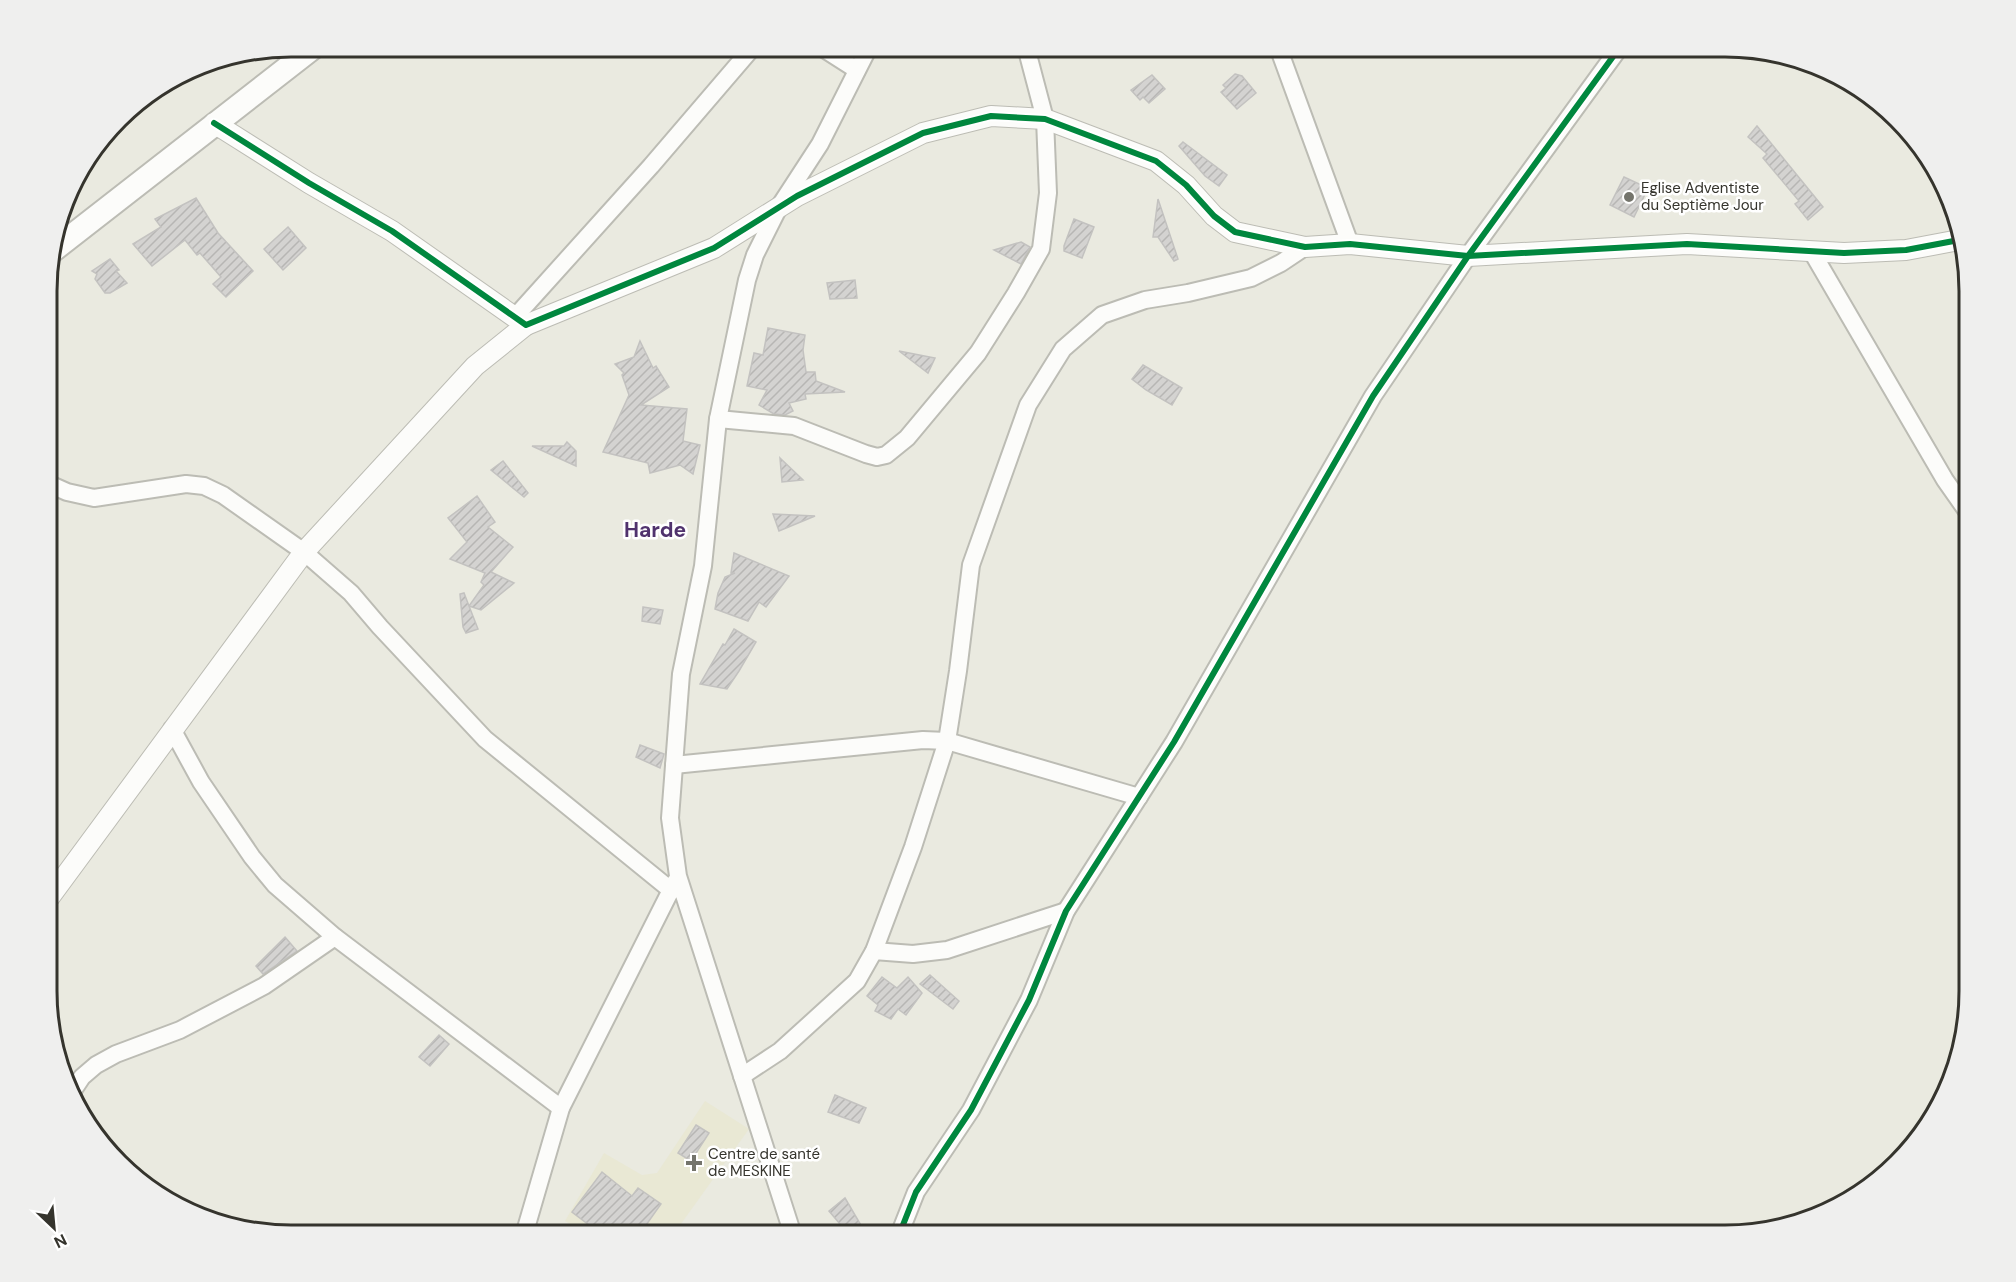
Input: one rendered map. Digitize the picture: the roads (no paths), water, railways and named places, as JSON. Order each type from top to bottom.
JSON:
[{"type":"main road","points":[[61,244],[300,57]]},
{"type":"street","points":[[57,887],[304,552],[475,366],[521,321],[744,57]]},
{"type":"street","points":[[838,57],[857,70]]},
{"type":"street","points":[[790,1225],[675,883],[670,818],[681,674],[703,566],[718,419],[747,280],[779,207],[820,144],[864,57]]},
{"type":"street","points":[[718,419],[794,426],[877,457],[886,455],[907,438],[978,353],[1041,249],[1048,193],[1046,119],[1029,57]]},
{"type":"street","points":[[1282,57],[1350,244]]},
{"type":"street","points":[[902,1225],[916,1192],[971,1110],[1029,1000],[1066,911],[1174,742],[1373,396],[1468,256],[1612,57]]},
{"type":"street","points":[[521,321],[714,248],[779,207],[923,132],[991,116],[1046,119],[1156,161],[1186,186],[1214,216],[1235,232],[1305,247],[1350,244],[1468,256],[1687,244],[1844,253],[1906,250],[1954,241]]},
{"type":"street","points":[[214,123],[309,183],[392,231],[521,321]]},
{"type":"street","points":[[742,1077],[780,1051],[857,981],[874,951],[913,847],[947,741],[971,565],[1028,405],[1063,350],[1102,315],[1145,300],[1188,293],[1251,278],[1281,263],[1305,247]]},
{"type":"street","points":[[1812,252],[1945,480],[1959,500]]},
{"type":"street","points":[[57,488],[94,498],[186,484],[204,486],[223,495],[304,552],[351,593],[485,739],[675,883]]},
{"type":"street","points":[[172,729],[201,782],[252,857],[275,885],[335,937],[561,1108]]},
{"type":"street","points":[[674,765],[923,740],[947,741],[1139,796]]},
{"type":"street","points":[[527,1225],[561,1108],[675,883]]},
{"type":"street","points":[[874,951],[913,954],[947,951],[1066,911]]},
{"type":"street","points":[[77,1085],[96,1065],[116,1054],[180,1030],[264,986],[335,937]]},
{"type":"place","name":"Eglise Adventiste du Septième Jour","points":[[1629,197]]},
{"type":"place","name":"Centre de santé de MESKINE","points":[[694,1163]]},
{"type":"district","name":"Harde","points":[[655,530]]}]
